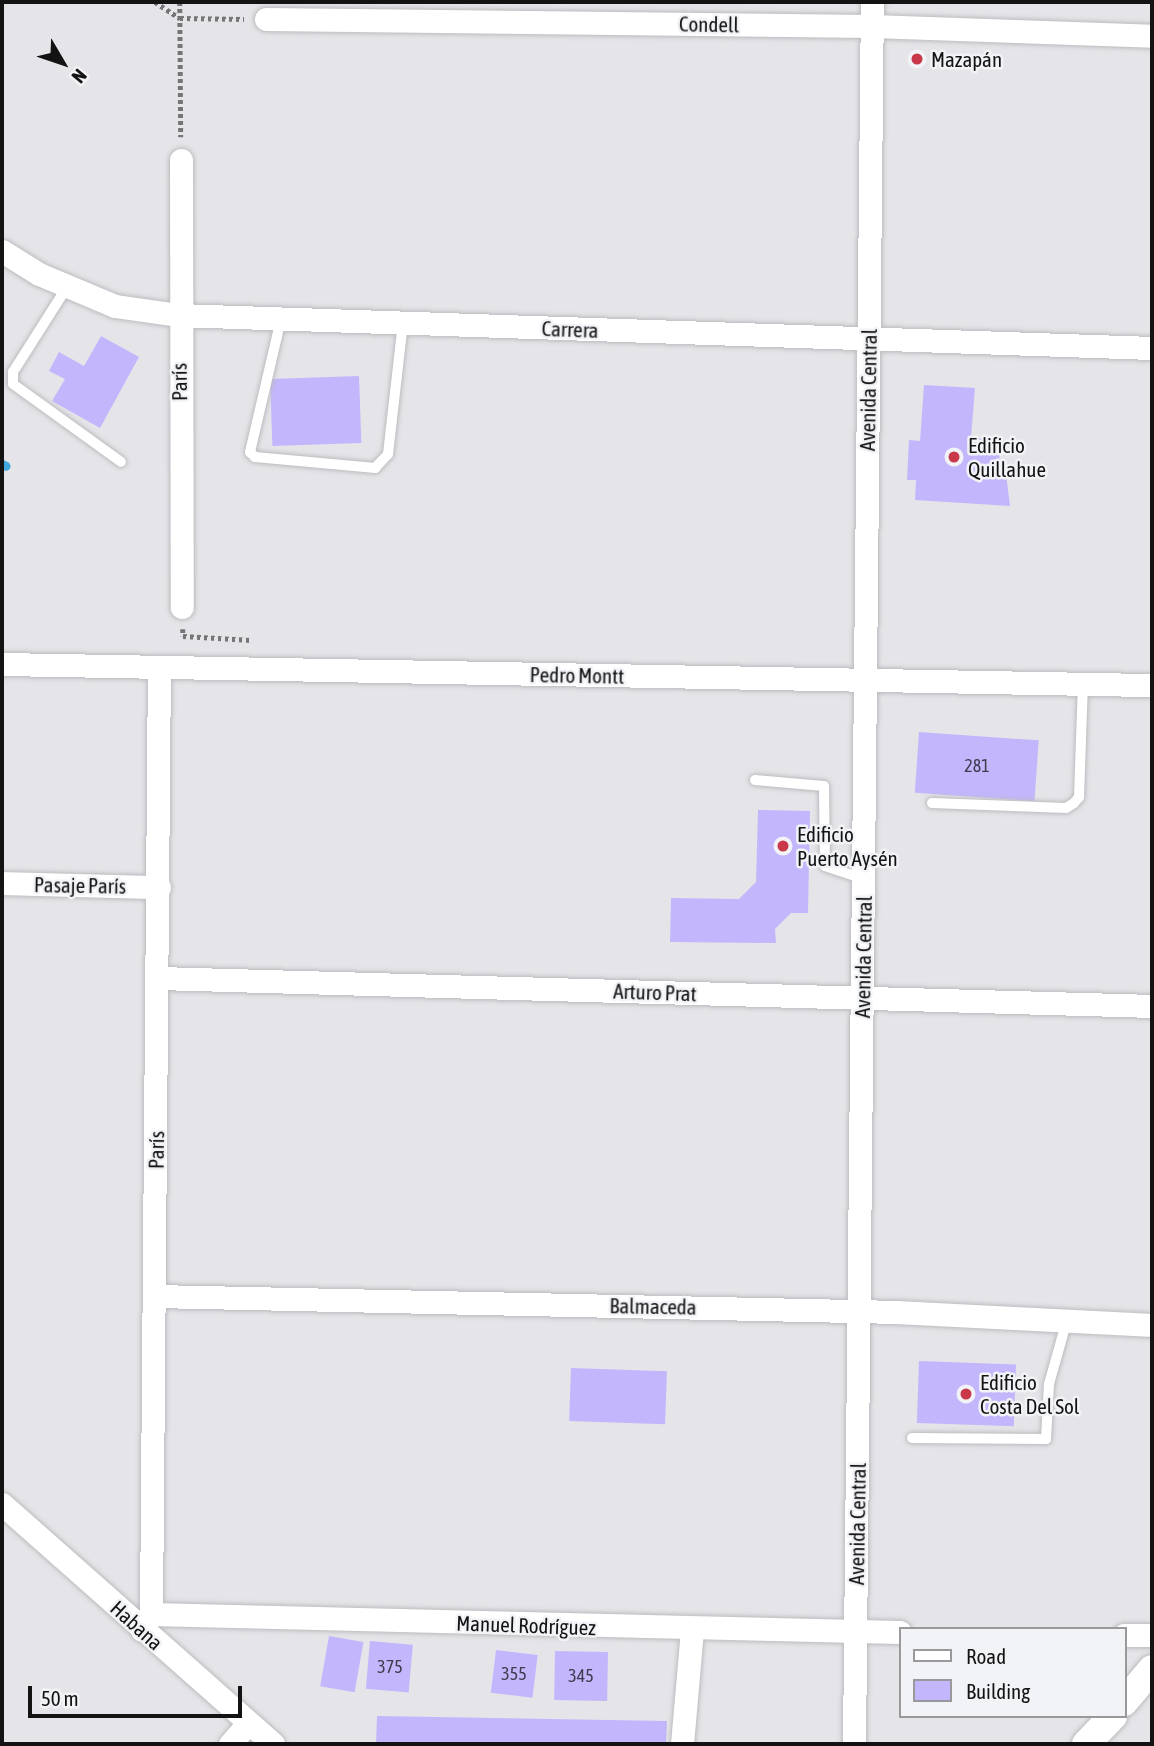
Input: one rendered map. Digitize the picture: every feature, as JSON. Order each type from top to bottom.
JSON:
[{"type":"street","name":"Avenida Central","points":[[854,1744],[872,2]]},
{"type":"street","name":"Condell","points":[[266,19],[388,11],[1152,36]]},
{"type":"street","name":"París","points":[[181,160],[178,315],[182,607]]},
{"type":"street","name":"Carrera","points":[[2,251],[67,288],[116,306],[178,315],[1152,348]]},
{"type":"street","name":"Pedro Montt","points":[[2,664],[1152,685]]},
{"type":"street","name":"París","points":[[146,1622],[154,1296],[159,668]]},
{"type":"street","name":"Pasaje París","points":[[2,883],[159,887]]},
{"type":"street","name":"Arturo Prat","points":[[158,978],[1152,1006]]},
{"type":"street","name":"Balmaceda","points":[[154,1296],[859,1311],[1152,1325]]},
{"type":"street","name":"Habana","points":[[2,1504],[146,1622],[248,1723],[273,1744]]},
{"type":"street","name":"Manuel Rodríguez","points":[[146,1622],[898,1632]]},
{"type":"street","points":[[682,1744],[692,1629]]},
{"type":"street","points":[[1126,1635],[1152,1635]]},
{"type":"street","points":[[1126,1700],[1152,1669]]},
{"type":"street","points":[[1086,1744],[1111,1718]]},
{"type":"street","points":[[230,1744],[248,1723]]},
{"type":"lane","points":[[67,288],[13,372],[13,384],[121,462]]},
{"type":"lane","points":[[281,318],[250,452],[254,457],[375,468],[388,454],[403,323]]},
{"type":"lane","points":[[932,803],[1066,808],[1074,803],[1079,797],[1083,684]]},
{"type":"lane","points":[[755,780],[824,786],[825,866],[864,878]]},
{"type":"lane","points":[[912,1438],[1045,1439],[1049,1384],[1067,1320]]},
{"type":"path","points":[[155,2],[180,18],[266,19]]},
{"type":"path","points":[[180,2],[181,160]]},
{"type":"path","points":[[182,607],[183,636],[281,642],[283,671]]},
{"type":"building","points":[[101,336],[139,357],[100,428],[52,401],[65,379],[49,371],[59,352],[84,366]]},
{"type":"building","points":[[359,376],[361,443],[272,446],[270,379]]},
{"type":"building","name":"Edificio Quillahue","points":[[924,385],[975,388],[971,438],[1001,440],[998,473],[1006,473],[1010,506],[915,500],[916,480],[907,480],[909,440],[920,441]]},
{"type":"building","points":[[919,732],[1039,740],[1034,801],[915,793]]},
{"type":"building","name":"Edificio Puerto Aysén","points":[[758,810],[810,811],[808,913],[791,913],[775,929],[776,943],[670,942],[671,898],[739,899],[756,882]]},
{"type":"building","name":"Edificio Costa Del Sol","points":[[919,1361],[1016,1364],[1014,1426],[917,1423]]},
{"type":"building","points":[[571,1368],[667,1371],[665,1424],[569,1421]]},
{"type":"building","points":[[329,1636],[363,1642],[355,1692],[320,1686]]},
{"type":"building","points":[[370,1641],[413,1645],[409,1693],[366,1689]]},
{"type":"building","points":[[496,1650],[538,1655],[532,1698],[491,1693]]},
{"type":"building","points":[[555,1651],[608,1652],[607,1701],[554,1700]]},
{"type":"building","points":[[377,1716],[667,1721],[666,1744],[376,1744]]},
{"type":"waterway","points":[[2,464],[6,466]]},
{"type":"place","name":"Mazapán","points":[[917,59]]},
{"type":"place","name":"Edificio Quillahue","points":[[954,457]]},
{"type":"place","name":"Edificio Puerto Aysén","points":[[783,846]]},
{"type":"place","name":"Edificio Costa Del Sol","points":[[966,1394]]}]
